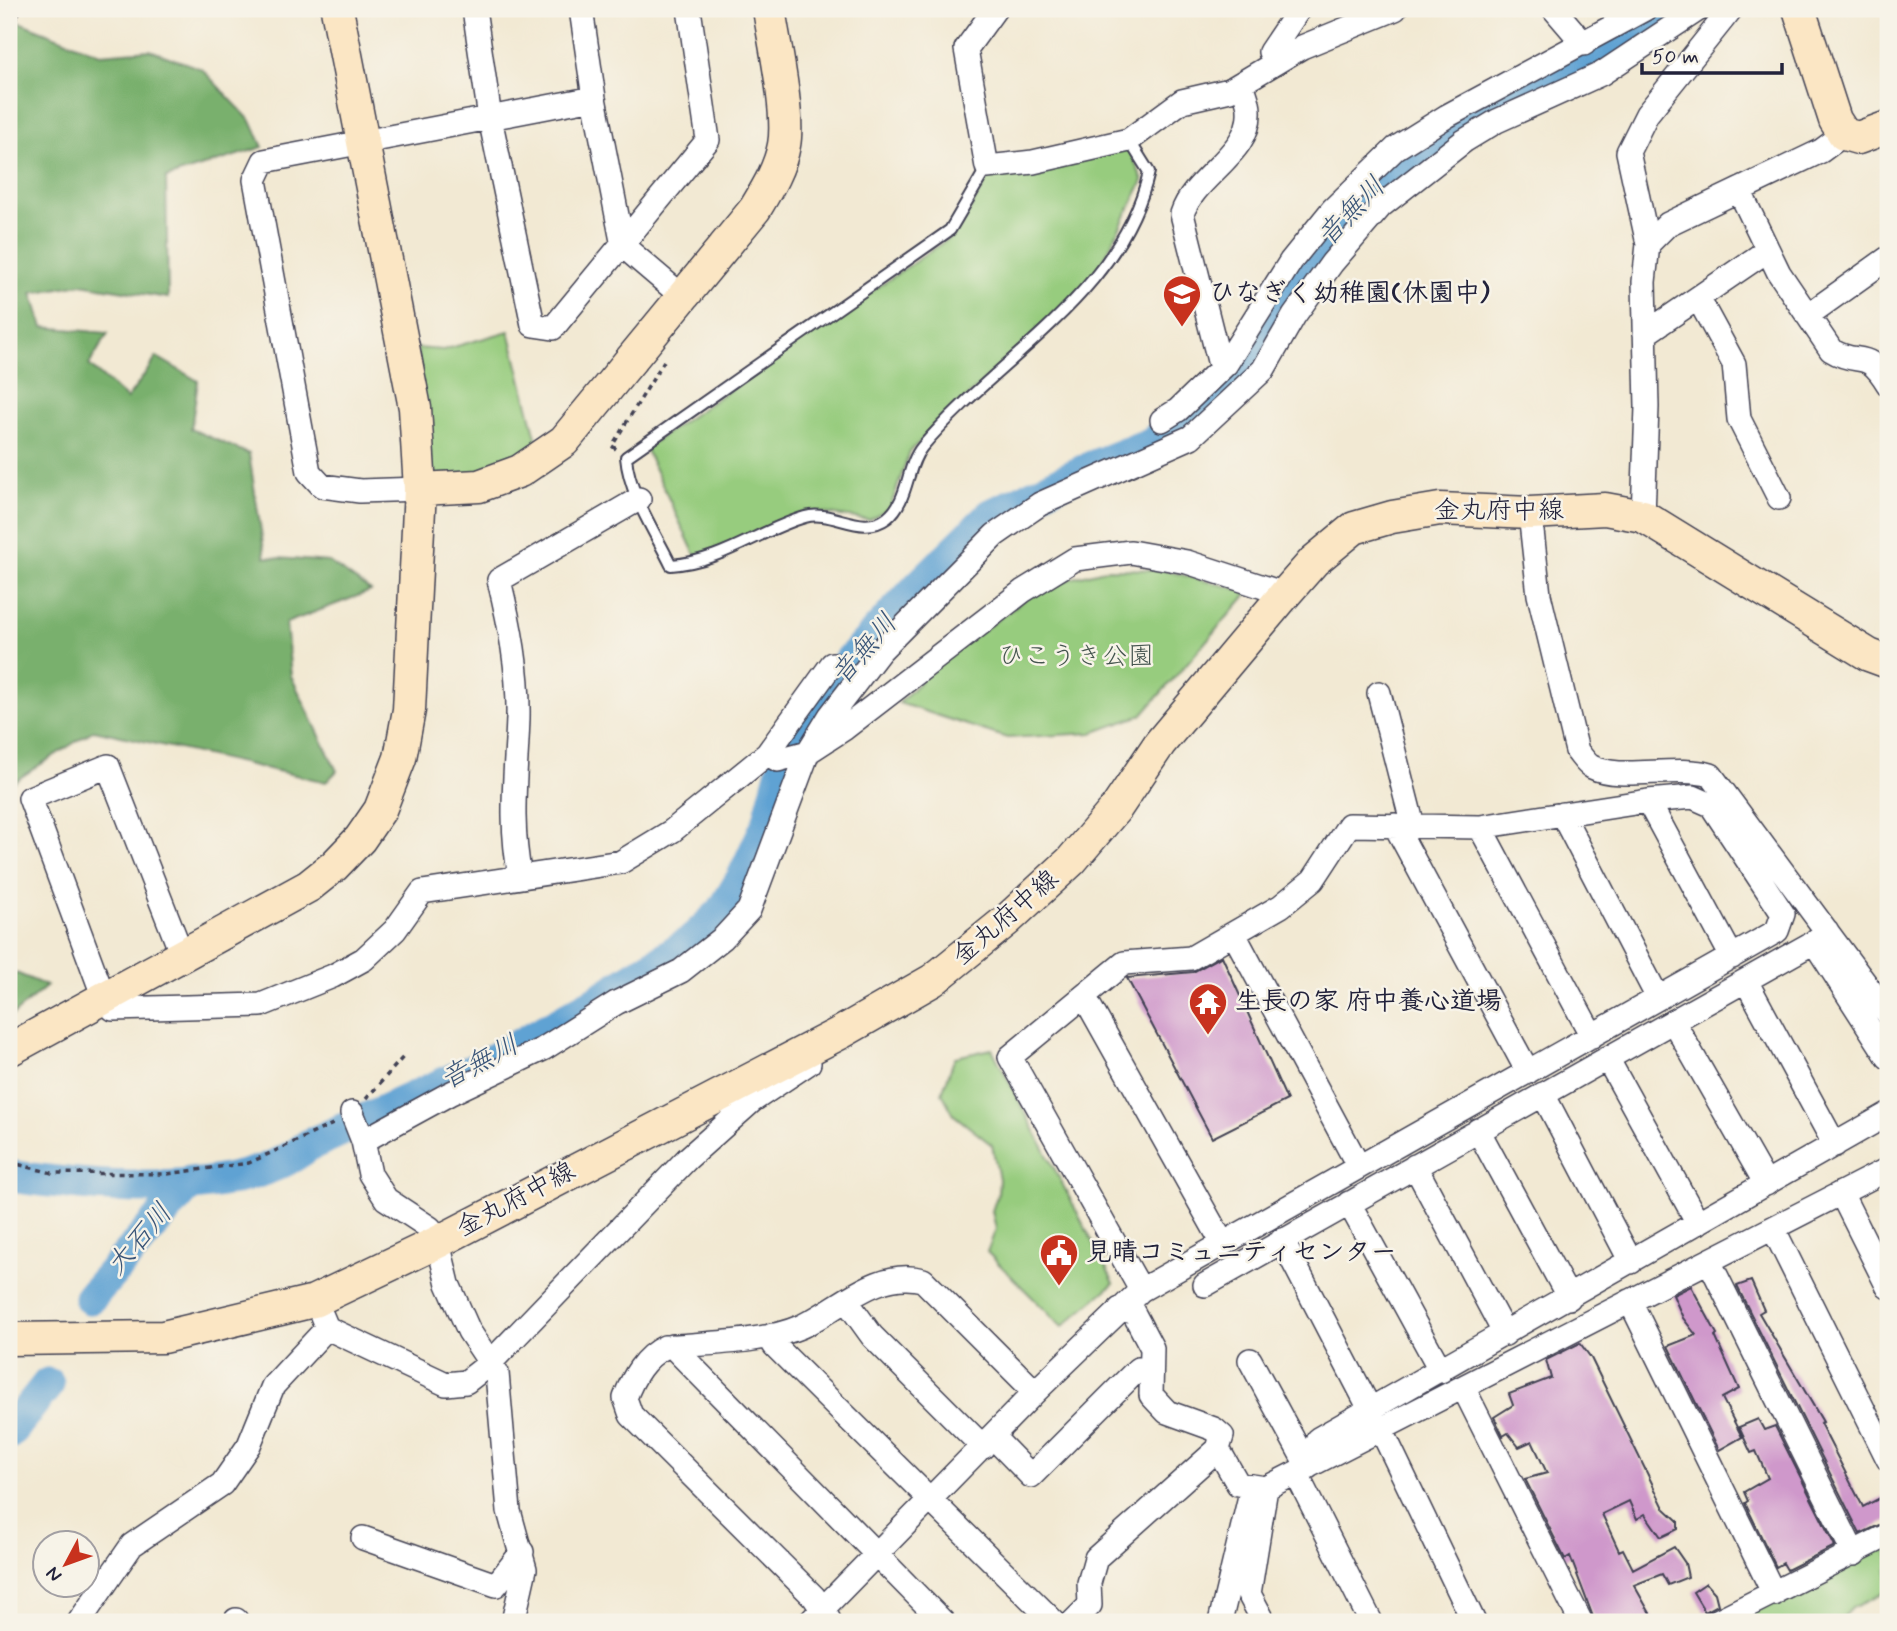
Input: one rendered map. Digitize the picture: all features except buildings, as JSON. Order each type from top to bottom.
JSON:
[{"type":"main road","points":[[9,1050],[309,886],[334,866],[360,839],[380,810],[400,758],[409,709],[421,489],[415,408],[337,9]]},
{"type":"main road","points":[[421,489],[479,486],[520,471],[564,441],[755,209],[772,181],[785,143],[769,9]]},
{"type":"main road","points":[[1799,9],[1835,120],[1844,134],[1858,138],[1888,127]]},
{"type":"main road","name":"金丸府中線","points":[[9,1339],[163,1337],[321,1314],[438,1242],[842,1032],[933,979],[1007,920],[1071,861],[1117,807],[1160,743],[1285,594],[1314,561],[1354,528],[1392,517],[1440,509],[1530,513],[1605,509],[1643,516],[1869,655],[1888,663]]},
{"type":"street","points":[[474,9],[490,118],[533,325],[553,328],[623,246],[708,139],[689,9]]},
{"type":"street","points":[[581,9],[594,98],[623,246],[683,297]]},
{"type":"street","points":[[995,9],[967,49],[987,167],[1033,162],[1129,139],[1182,101],[1230,90],[1301,47],[1395,9]]},
{"type":"street","points":[[1275,63],[1270,52],[1299,9]]},
{"type":"street","points":[[1554,9],[1584,44]]},
{"type":"street","points":[[1162,420],[1178,410],[1226,364],[1291,261],[1333,209],[1396,148],[1522,75],[1645,9]]},
{"type":"street","points":[[363,1141],[449,1094],[543,1049],[615,1003],[681,971],[723,938],[749,910],[808,752],[830,716],[880,651],[995,535],[1040,504],[1191,437],[1263,370],[1293,316],[1332,263],[1381,206],[1426,168],[1497,121],[1601,74],[1699,9]]},
{"type":"street","points":[[1643,516],[1647,407],[1644,282],[1648,244],[1628,152],[1647,114],[1731,9]]},
{"type":"street","points":[[1226,364],[1219,361],[1182,214],[1187,198],[1234,150],[1246,129],[1250,110],[1242,83]]},
{"type":"street","points":[[421,489],[360,491],[322,486],[309,472],[255,180],[264,161],[594,98]]},
{"type":"street","points":[[1648,244],[1668,224],[1821,151],[1844,134]]},
{"type":"street","points":[[1739,190],[1779,273],[1831,350],[1843,358],[1863,357],[1876,365],[1888,384]]},
{"type":"street","points":[[1645,334],[1768,250]]},
{"type":"street","points":[[1808,315],[1888,258]]},
{"type":"street","points":[[1698,298],[1734,364],[1739,419],[1779,498]]},
{"type":"street","points":[[520,877],[512,835],[518,716],[513,635],[499,580],[639,499]]},
{"type":"street","points":[[821,1618],[876,1554],[1035,1392],[1141,1290],[1777,931],[1783,914],[1711,775],[1693,770],[1609,772],[1590,766],[1577,751],[1539,595],[1530,513]]},
{"type":"street","points":[[772,757],[808,752],[845,728],[1023,591],[1075,559],[1131,552],[1186,562],[1285,594]]},
{"type":"street","points":[[182,955],[108,766],[30,798],[104,998],[113,1009],[261,1005],[333,976],[364,959],[395,930],[422,892],[621,863],[673,831],[772,757],[832,664]]},
{"type":"street","points":[[1379,693],[1404,826],[1528,1072]]},
{"type":"street","points":[[1141,1290],[1010,1056],[1125,963],[1191,958],[1235,936],[1281,906],[1313,880],[1349,825],[1480,827],[1648,801],[1693,797],[1711,805],[1736,823],[1821,937],[1888,1014]]},
{"type":"street","points":[[1648,801],[1732,957]]},
{"type":"street","points":[[1562,814],[1658,998]]},
{"type":"street","points":[[1480,827],[1592,1036]]},
{"type":"street","points":[[1235,936],[1359,1167]]},
{"type":"street","points":[[1205,1285],[1821,937]]},
{"type":"street","points":[[1821,937],[1888,1057]]},
{"type":"street","points":[[1746,981],[1835,1145]]},
{"type":"street","points":[[1084,996],[1223,1244]]},
{"type":"street","points":[[1673,1021],[1766,1184]]},
{"type":"street","points":[[79,1622],[132,1545],[222,1484],[249,1445],[273,1387],[321,1314],[446,1384],[466,1382],[489,1364],[687,1159],[752,1101],[807,1065],[842,1032]]},
{"type":"street","points":[[1607,1058],[1698,1223]]},
{"type":"street","points":[[1544,1094],[1631,1262]]},
{"type":"street","points":[[352,1113],[363,1141],[370,1174],[386,1199],[429,1228],[438,1242],[448,1284],[469,1331],[497,1373],[502,1461],[509,1511],[525,1569],[513,1622]]},
{"type":"street","points":[[1376,1420],[1441,1371],[1888,1114]]},
{"type":"street","points":[[1478,1130],[1569,1298]]},
{"type":"street","points":[[1415,1166],[1505,1334]]},
{"type":"street","points":[[1218,1449],[1238,1484],[1259,1488],[1302,1470],[1318,1439],[1463,1387],[1888,1168]]},
{"type":"street","points":[[1841,1193],[1888,1287]]},
{"type":"street","points":[[1349,1203],[1441,1371]]},
{"type":"street","points":[[1773,1227],[1888,1459]]},
{"type":"street","points":[[1282,1240],[1376,1420],[1475,1622]]},
{"type":"street","points":[[1709,1261],[1854,1554]]},
{"type":"street","points":[[821,1618],[814,1597],[631,1415],[625,1398],[633,1377],[654,1352],[673,1346],[772,1335],[799,1327],[884,1281],[906,1276],[923,1280],[1035,1392]]},
{"type":"street","points":[[846,1300],[872,1336],[988,1442],[1031,1476],[1138,1369],[1152,1369]]},
{"type":"street","points":[[1630,1301],[1774,1594]]},
{"type":"street","points":[[1073,1622],[1090,1605],[1089,1583],[1096,1558],[1218,1449],[1222,1436],[1214,1429],[1167,1412],[1151,1395],[1152,1348],[1133,1312],[1119,1309]]},
{"type":"street","points":[[772,1335],[774,1345],[1054,1622]]},
{"type":"street","points":[[673,1346],[943,1622]]},
{"type":"street","points":[[1250,1360],[1371,1622]]},
{"type":"street","points":[[1463,1387],[1581,1622]]},
{"type":"street","points":[[1220,1622],[1259,1488]]},
{"type":"street","points":[[1259,1488],[1249,1594],[1264,1622]]},
{"type":"street","points":[[1715,1622],[1888,1535]]},
{"type":"street","points":[[363,1538],[496,1585],[522,1552]]},
{"type":"lane","points":[[9,18],[15,9]]},
{"type":"lane","points":[[987,167],[950,230],[626,457],[627,470],[639,499],[671,565],[699,563],[808,516],[870,526],[888,517],[901,498],[920,449],[1099,276],[1143,198],[1149,172],[1129,139]]},
{"type":"path","points":[[626,457],[612,446],[669,353]]},
{"type":"path","points":[[9,1162],[52,1173],[167,1174],[249,1163],[352,1113],[404,1056]]},
{"type":"green space","points":[[19,22],[100,54],[150,50],[202,69],[251,121],[263,147],[166,178],[168,298],[81,284],[32,293],[43,327],[108,333],[89,365],[127,399],[157,357],[198,381],[191,429],[249,454],[265,557],[329,562],[371,591],[286,623],[291,676],[337,771],[326,782],[94,730],[12,783],[9,790],[9,31]]},
{"type":"green space","points":[[1128,146],[1143,181],[1096,275],[910,451],[890,508],[869,520],[808,511],[696,557],[645,448],[955,234],[992,172]]},
{"type":"green space","points":[[509,331],[538,445],[488,476],[433,480],[417,348],[443,350]]},
{"type":"green space","name":"ひこうき公園","points":[[1108,569],[1163,570],[1249,592],[1142,715],[1092,733],[1007,738],[899,703],[935,666],[1043,586]]},
{"type":"green space","points":[[9,970],[47,986],[9,1018]]},
{"type":"green space","points":[[992,1049],[1114,1283],[1062,1327],[987,1252],[996,1229],[992,1211],[999,1179],[992,1145],[954,1115],[942,1093],[955,1057]]},
{"type":"green space","points":[[1888,1542],[1888,1591],[1852,1608],[1839,1622],[1723,1622]]},
{"type":"waterway","name":"音無川","points":[[9,1176],[123,1187],[164,1187],[244,1176],[279,1163],[309,1145],[480,1067],[594,1003],[690,942],[722,912],[743,877],[768,823],[782,770],[815,709],[843,668],[919,586],[991,515],[1094,466],[1152,443],[1224,385],[1263,338],[1293,276],[1352,206],[1410,155],[1664,9]]},
{"type":"waterway","name":"大石川","points":[[90,1298],[190,1183]]},
{"type":"waterway","name":"大石川","points":[[9,1433],[48,1384]]},
{"type":"place","name":"ひなぎく幼稚園(休園中)","points":[[1182,328]]},
{"type":"place","name":"生長の家 府中養心道場","points":[[1208,1036]]},
{"type":"place","name":"見晴コミュニティセンター","points":[[1059,1287]]}]
